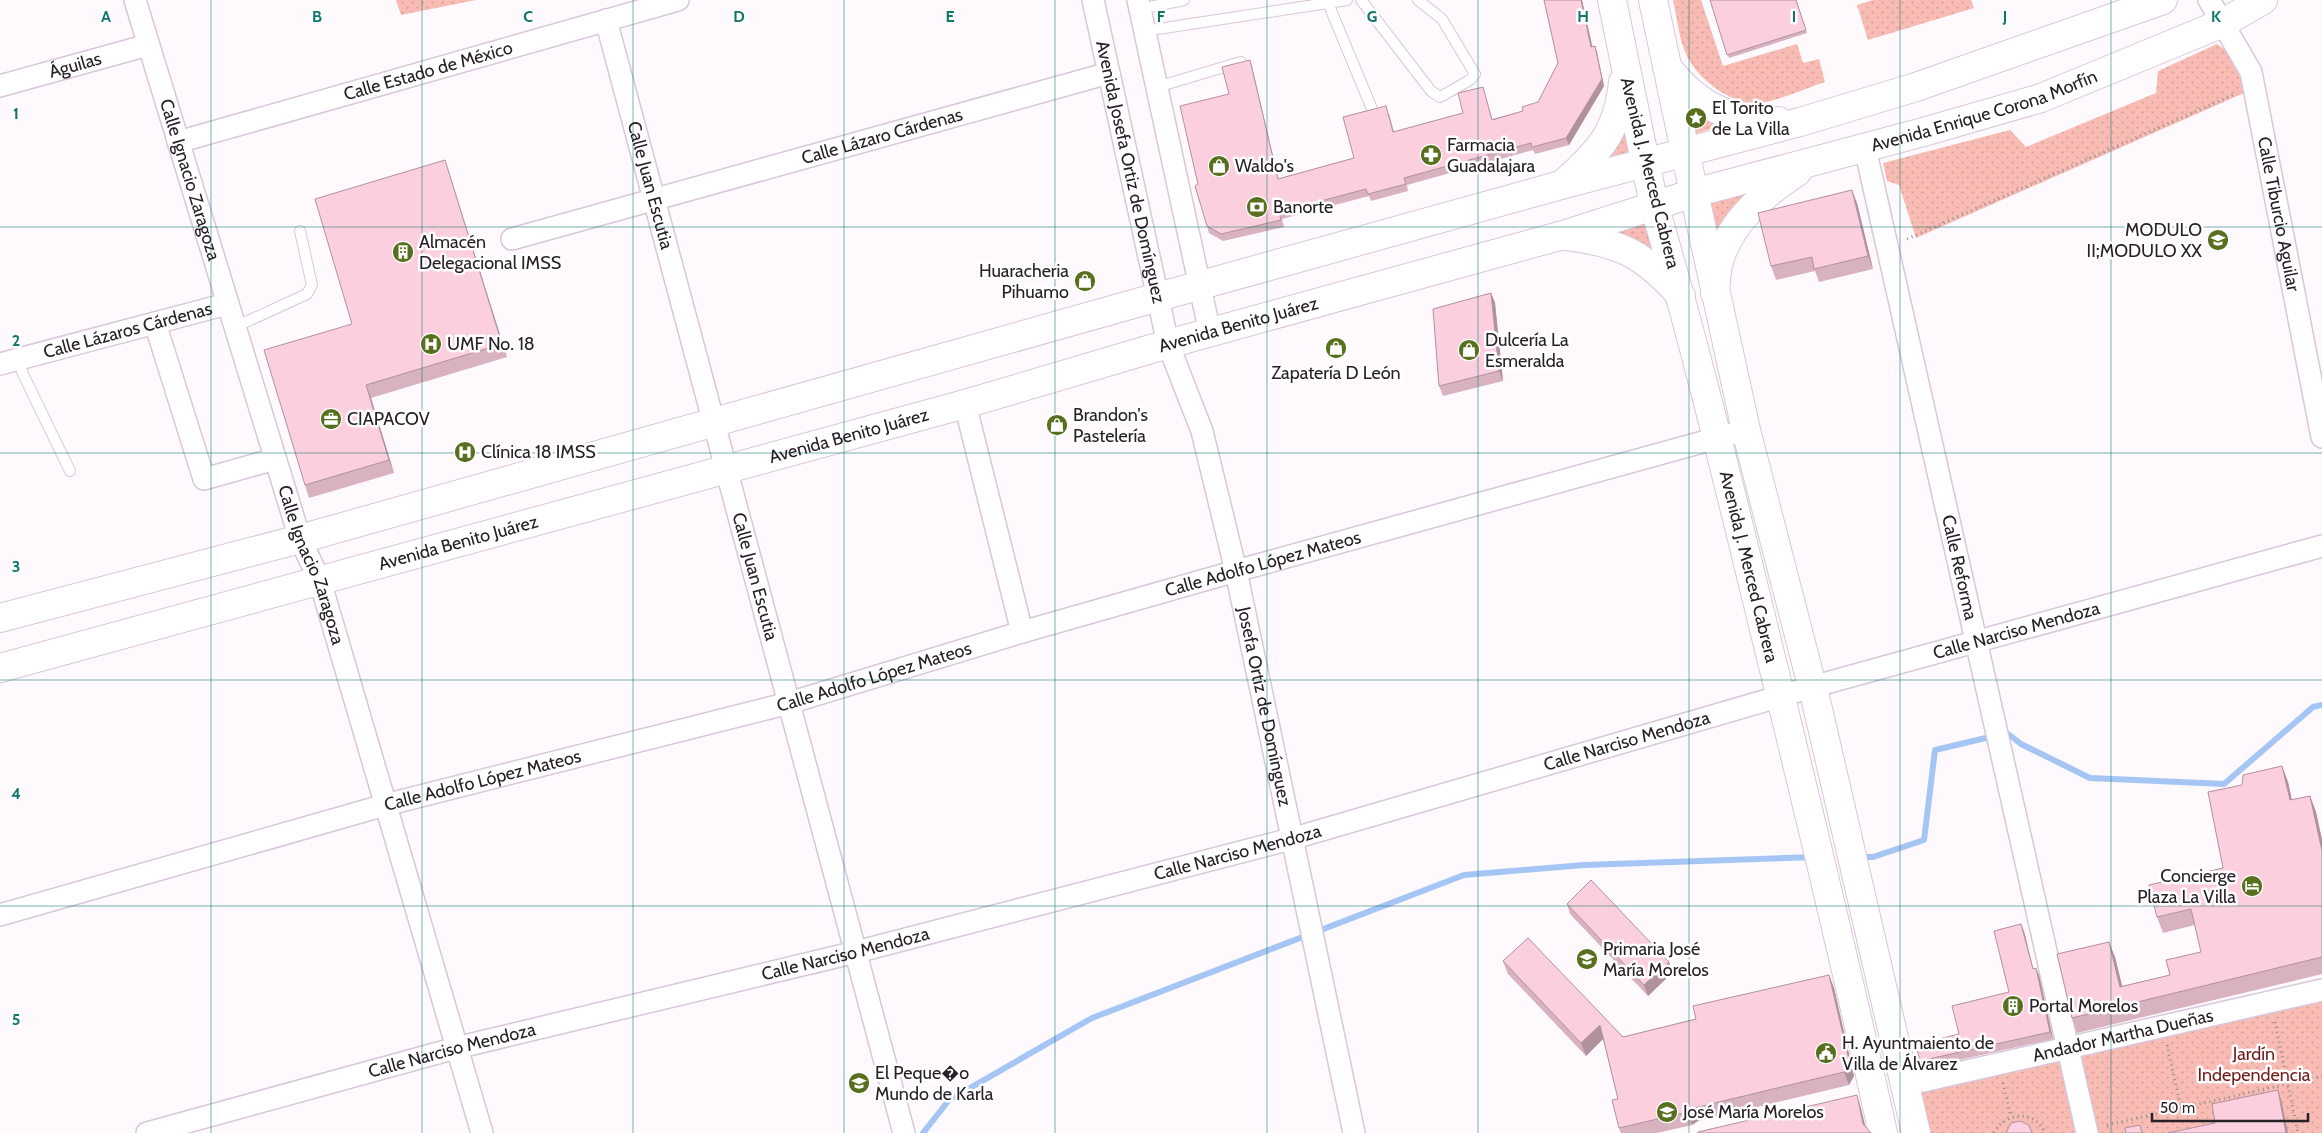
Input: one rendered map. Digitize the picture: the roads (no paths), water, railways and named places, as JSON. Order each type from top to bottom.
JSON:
[{"type":"main road","name":"Avenida J. Merced Cabrera","points":[[1612,0],[1654,205],[1681,296],[1717,437],[1821,861],[1864,1094],[1883,1133]]},
{"type":"main road","name":"Avenida J. Merced Cabrera","points":[[1654,0],[1714,293],[1746,430],[1812,687],[1916,1133]]},
{"type":"main road","points":[[0,618],[300,539],[1158,297],[1561,185],[1800,122],[1916,87],[2163,0]]},
{"type":"main road","name":"Avenida Enrique Corona Morfín","points":[[1694,193],[1865,148],[2041,98],[2223,23],[2263,0]]},
{"type":"main road","points":[[1667,67],[1682,86],[1711,108],[1742,119],[1800,122]]},
{"type":"main road","points":[[1561,185],[1595,155],[1614,124],[1622,97],[1625,68]]},
{"type":"main road","points":[[1714,293],[1719,259],[1738,223],[1762,196],[1814,161]]},
{"type":"main road","name":"Avenida Benito Juárez","points":[[0,668],[965,404],[1168,344],[1562,235],[1694,193]]},
{"type":"main road","points":[[1562,235],[1592,239],[1631,251],[1660,272],[1681,296]]},
{"type":"main road","points":[[1821,861],[1852,855]]},
{"type":"street","name":"Calle Ignacio Zaragoza","points":[[134,0],[300,539],[320,581],[482,1133]]},
{"type":"street","name":"Calle Estado de México","points":[[178,142],[678,0]]},
{"type":"street","name":"Avenida Josefa Ortiz de Domínguez","points":[[1093,0],[1168,344]]},
{"type":"street","name":"Calle Tiburcio Aguilar","points":[[2209,0],[2251,72],[2322,437]]},
{"type":"street","points":[[1139,5],[1210,333]]},
{"type":"street","name":"Calle Juan Escutia","points":[[606,20],[904,1133]]},
{"type":"street","name":"Águilas","points":[[0,86],[148,45]]},
{"type":"street","name":"Calle Lázaro Cárdenas","points":[[512,239],[1109,73]]},
{"type":"street","name":"Calle Reforma","points":[[1865,148],[2087,1131]]},
{"type":"street","name":"Calle Lázaros Cárdenas","points":[[9,362],[227,304]]},
{"type":"street","points":[[155,323],[204,479],[275,460]]},
{"type":"street","name":"Josefa Ortiz de Domínguez","points":[[1168,344],[1202,432],[1236,571],[1354,1133]]},
{"type":"street","points":[[965,404],[1022,632]]},
{"type":"street","name":"Calle Adolfo López Mateos","points":[[0,915],[385,805],[789,703],[1022,632],[1746,430]]},
{"type":"street","name":"Calle Narciso Mendoza","points":[[147,1133],[456,1048],[856,952],[1291,839],[1812,687],[2322,546]]},
{"type":"street","name":"Andador Martha Dueñas","points":[[1923,1081],[2322,990]]},
{"type":"lane","points":[[1139,5],[1184,0]]},
{"type":"lane","points":[[1145,31],[1347,0]]},
{"type":"lane","points":[[1361,0],[1431,91],[1440,97],[1470,80],[1475,74],[1442,19],[1418,0]]},
{"type":"lane","points":[[1328,3],[1372,109]]},
{"type":"lane","points":[[1157,87],[1241,62]]},
{"type":"lane","points":[[234,327],[307,294],[312,285],[300,231]]},
{"type":"lane","points":[[9,362],[23,374],[70,471]]},
{"type":"waterway","points":[[1859,857],[1873,857],[1924,840],[1935,750],[2007,733],[2021,744],[2090,778],[2224,784],[2313,707],[2322,705]]},
{"type":"waterway","points":[[923,1133],[949,1100],[1092,1018],[1464,875],[1584,865],[1814,857]]},
{"type":"place","name":"El Torito de La Villa","points":[[1696,118]]},
{"type":"place","name":"Farmacia Guadalajara","points":[[1431,155]]},
{"type":"place","name":"Waldo's","points":[[1219,166]]},
{"type":"place","name":"Banorte","points":[[1257,207]]},
{"type":"place","name":"MODULO II;MODULO XX","points":[[2218,240]]},
{"type":"place","name":"Almacén Delegacional IMSS","points":[[403,252]]},
{"type":"place","name":"Huaracheria Pihuamo","points":[[1085,281]]},
{"type":"place","name":"UMF No. 18","points":[[431,344]]},
{"type":"place","name":"Zapatería D León","points":[[1336,348]]},
{"type":"place","name":"Dulcería La Esmeralda","points":[[1469,350]]},
{"type":"place","name":"CIAPACOV","points":[[331,419]]},
{"type":"place","name":"Brandon's Pastelería","points":[[1057,425]]},
{"type":"place","name":"Clínica 18 IMSS","points":[[465,452]]},
{"type":"place","name":"Concierge Plaza La Villa","points":[[2252,886]]},
{"type":"place","name":"Primaria José María Morelos","points":[[1587,959]]},
{"type":"place","name":"Portal Morelos","points":[[2013,1006]]},
{"type":"place","name":"H. Ayuntmaiento de Villa de Álvarez","points":[[1826,1053]]},
{"type":"place","name":"El Peque�o Mundo de Karla","points":[[859,1083]]},
{"type":"place","name":"José María Morelos","points":[[1667,1112]]},
{"type":"park label","name":"Jardín Independencia","points":[[2254,1064]]}]
